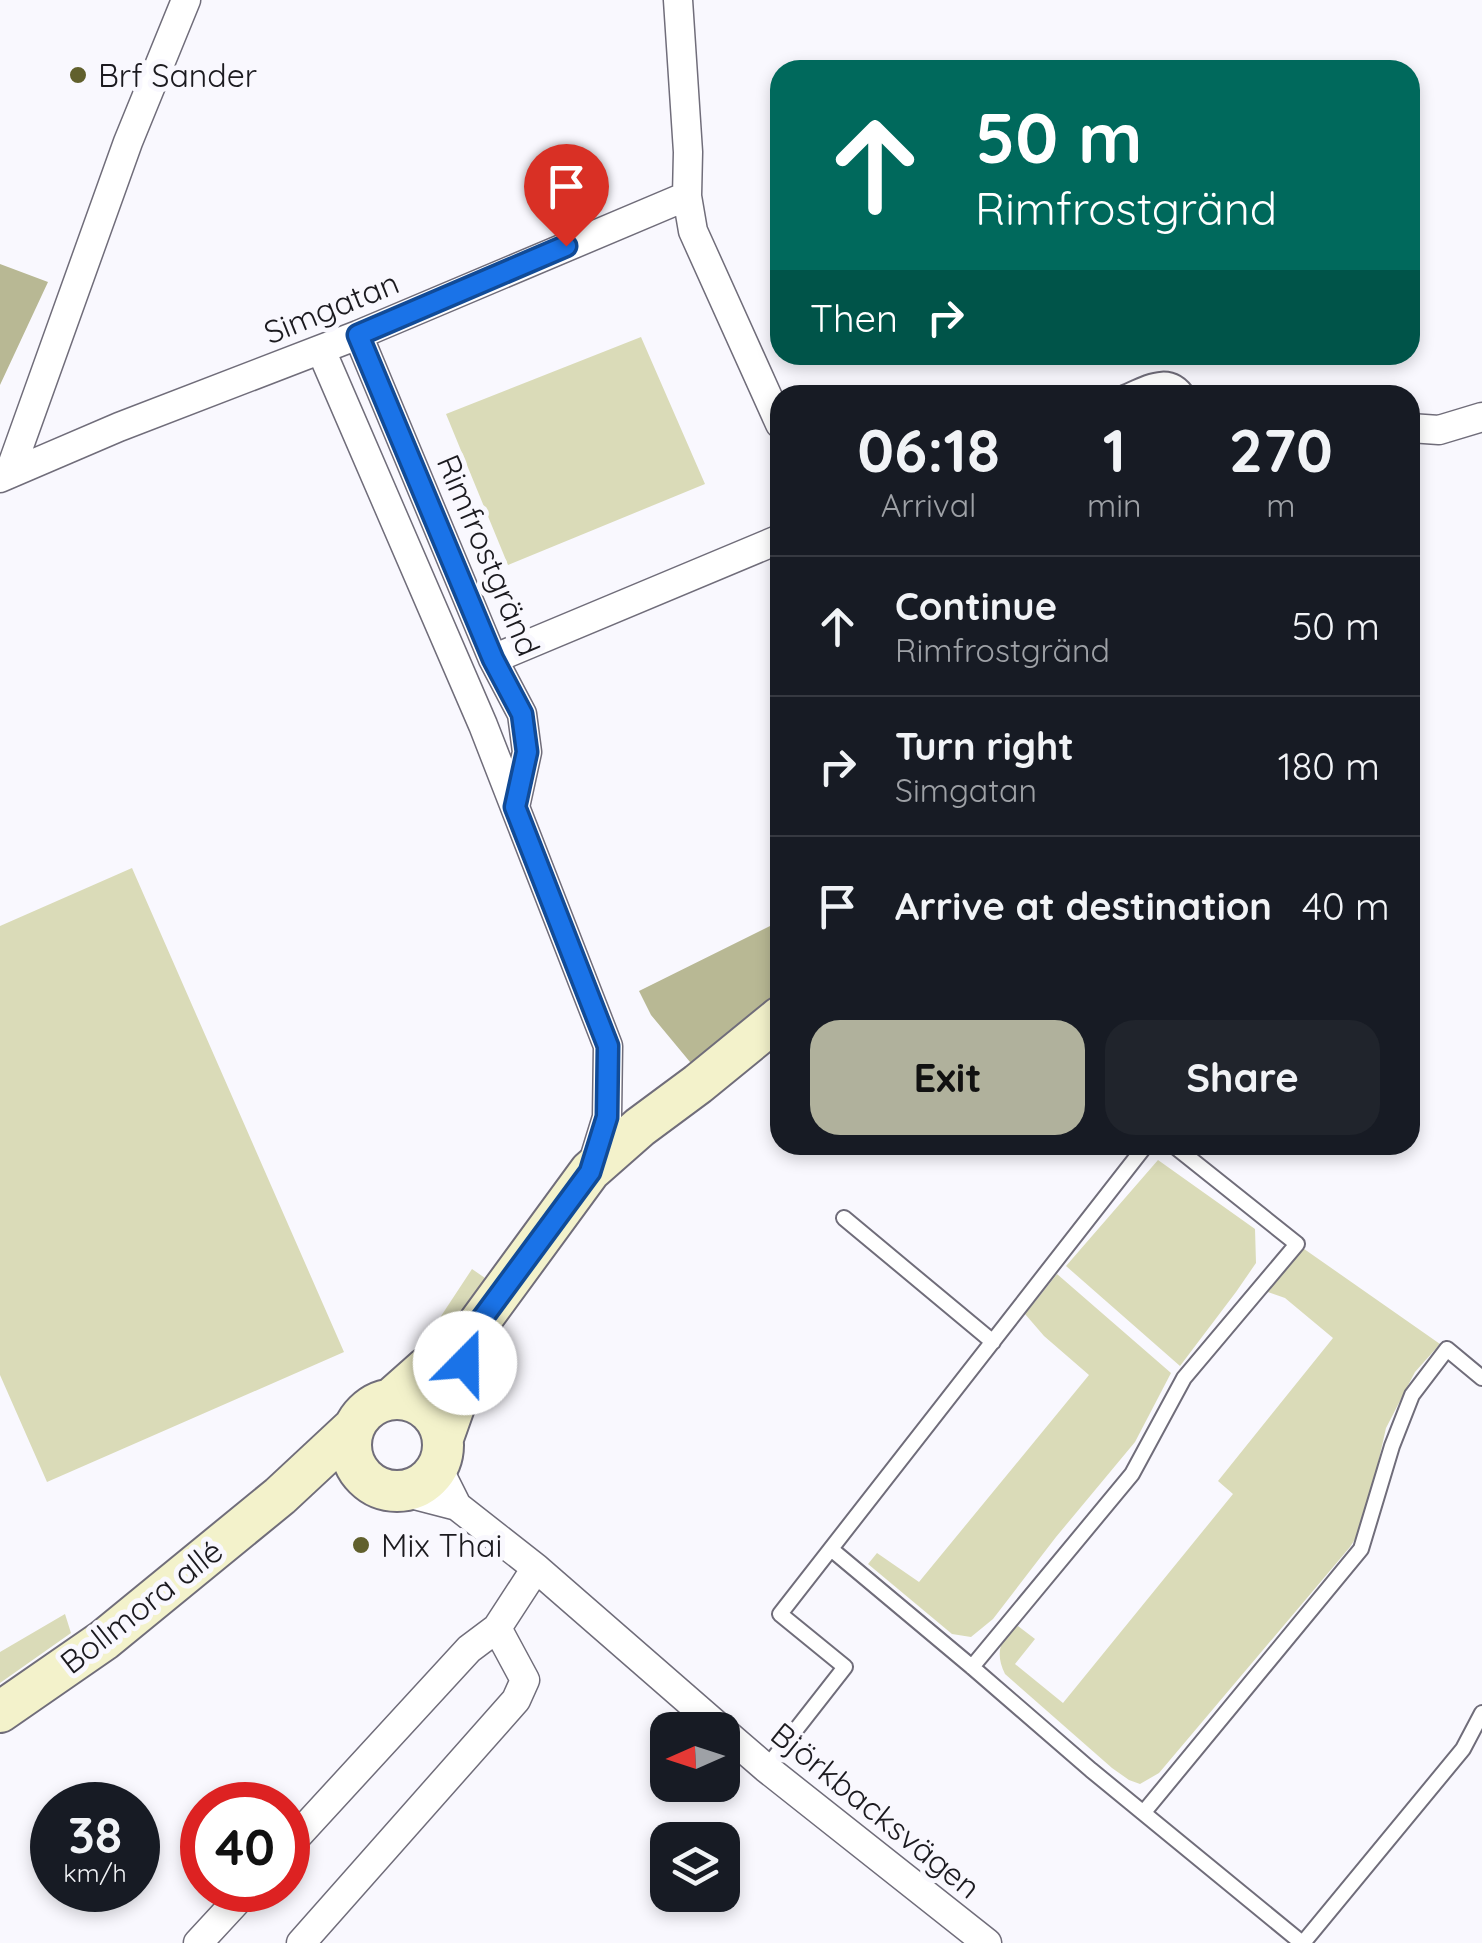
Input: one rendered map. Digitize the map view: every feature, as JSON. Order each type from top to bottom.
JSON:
[{"type":"street","points":[[5,476],[128,142],[186,0]]},
{"type":"street","points":[[678,0],[688,152],[687,196],[693,231],[770,402]]},
{"type":"street","name":"Simgatan","points":[[5,476],[358,335],[687,196]]},
{"type":"street","name":"Rimfrostgränd","points":[[358,335],[493,659],[522,714],[527,752],[515,807]]},
{"type":"street","points":[[321,350],[475,707],[608,1046],[607,1117],[590,1172]]},
{"type":"street","points":[[1420,429],[1439,430],[1482,417]]},
{"type":"street","points":[[493,659],[770,543]]},
{"type":"street","name":"Bollmora allé","points":[[0,1712],[104,1640],[280,1496],[353,1428],[368,1408],[392,1399],[470,1335],[590,1172],[640,1127],[770,1025]]},
{"type":"street","name":"Bollmora allé","points":[[441,1453],[460,1390],[470,1335]]},
{"type":"street","points":[[280,1496],[417,1488],[429,1480],[441,1453],[438,1423],[422,1406],[392,1399]]},
{"type":"street","points":[[353,1428],[350,1442],[356,1468],[364,1478],[389,1489]]},
{"type":"street","name":"Björkbacksvägen","points":[[441,1453],[457,1506]]},
{"type":"street","name":"Björkbacksvägen","points":[[389,1489],[457,1506],[536,1568],[701,1712]]},
{"type":"street","points":[[310,1822],[469,1649],[497,1628],[536,1568]]},
{"type":"street","points":[[301,1943],[516,1700],[525,1680],[497,1628]]},
{"type":"street","name":"Björkbacksvägen","points":[[740,1746],[987,1943]]},
{"type":"street","points":[[198,1943],[227,1912]]},
{"type":"lane","points":[[1143,385],[1162,377],[1180,385]]},
{"type":"lane","points":[[766,1768],[845,1667],[780,1614],[1138,1155]]},
{"type":"lane","points":[[972,1667],[1132,1474],[1184,1378],[1297,1244],[1186,1155]]},
{"type":"lane","points":[[844,1218],[993,1342]]},
{"type":"lane","points":[[1144,1812],[1361,1549],[1412,1395],[1447,1349],[1482,1378]]},
{"type":"lane","points":[[831,1549],[1302,1943],[1463,1750],[1482,1713]]},
{"type":"green space","points":[[0,264],[48,282],[0,385]]},
{"type":"green space","points":[[641,337],[705,484],[508,565],[446,414]]},
{"type":"green space","points":[[132,868],[344,1352],[47,1482],[0,1375],[0,926]]},
{"type":"green space","points":[[770,926],[770,1004],[695,1068],[651,1015],[639,991]]},
{"type":"green space","points":[[1158,1160],[1255,1229],[1256,1263],[1180,1366],[1066,1266]]},
{"type":"green space","points":[[1297,1244],[1440,1344],[1415,1372],[1386,1428],[1368,1508],[1350,1547],[1159,1773],[1140,1784],[1112,1768],[1005,1674],[1001,1647],[1018,1626],[1035,1639],[1015,1664],[1063,1703],[1233,1494],[1218,1481],[1333,1338],[1285,1298],[1265,1291]]},
{"type":"green space","points":[[472,1269],[485,1278],[445,1333],[421,1351],[422,1345]]},
{"type":"green space","points":[[1057,1274],[1171,1373],[1135,1442],[993,1619],[971,1637],[952,1634],[868,1564],[877,1553],[919,1582],[1089,1375],[1025,1314]]},
{"type":"green space","points":[[65,1614],[71,1633],[0,1683],[0,1652]]},
{"type":"place","name":"Brf Sander","points":[[78,75]]},
{"type":"place","name":"Mix Thai","points":[[361,1545]]},
{"type":"route","points":[[465,1363],[470,1335],[590,1172],[607,1117],[608,1046],[515,807],[527,752],[522,714],[493,659],[358,335],[566,246]]}]
